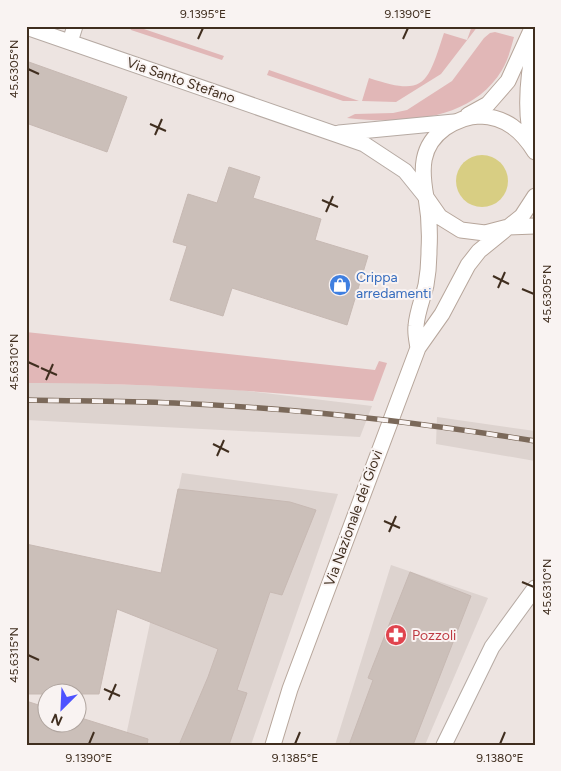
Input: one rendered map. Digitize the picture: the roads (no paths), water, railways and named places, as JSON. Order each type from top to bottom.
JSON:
[{"type":"main road","points":[[70,42],[75,26]]},
{"type":"main road","points":[[418,348],[415,327],[426,284],[430,250],[426,197],[422,180],[423,162],[429,146],[440,132],[454,122],[488,104],[503,87],[533,26]]},
{"type":"main road","name":"Via Santo Stefano","points":[[26,27],[364,144],[405,172],[440,217],[461,230],[484,233],[508,227],[535,226]]},
{"type":"main road","points":[[535,41],[528,98],[530,134],[535,151]]},
{"type":"main road","points":[[454,122],[473,116],[492,117],[510,124],[526,137],[535,151]]},
{"type":"main road","name":"Via Santo Stefano","points":[[336,133],[454,122]]},
{"type":"main road","points":[[418,348],[442,314],[468,265],[479,251],[522,216],[535,196]]},
{"type":"main road","name":"Via Nazionale dei Giovi","points":[[273,745],[290,689],[418,348]]},
{"type":"main road","points":[[444,745],[492,646],[535,588]]},
{"type":"main road","name":"Via Nazionale dei Giovi","points":[[265,745],[274,721],[290,689]]},
{"type":"railway","points":[[26,400],[156,402],[264,408],[400,422],[535,441]]},
{"type":"place","name":"Crippa arredamenti","points":[[340,285]]},
{"type":"place","name":"Pozzoli","points":[[396,635]]}]
